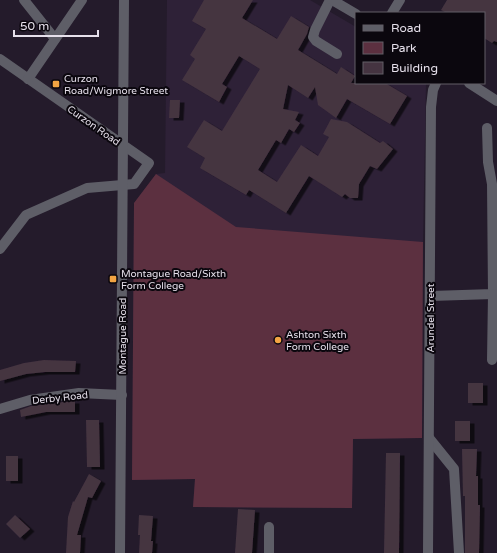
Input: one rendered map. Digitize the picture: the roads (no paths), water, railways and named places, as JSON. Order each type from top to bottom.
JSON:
[{"type":"street","points":[[24,0],[55,39]]},
{"type":"street","points":[[28,79],[82,0]]},
{"type":"street","name":"Montague Road","points":[[120,553],[124,0]]},
{"type":"street","points":[[336,54],[316,41],[313,37],[314,30],[331,0],[355,13]]},
{"type":"street","points":[[393,12],[400,0]]},
{"type":"street","name":"Curzon Road","points":[[0,59],[149,163],[134,184],[122,184]]},
{"type":"street","name":"Arundel Street","points":[[428,553],[431,296],[431,107],[433,90],[436,84]]},
{"type":"street","points":[[471,84],[497,100]]},
{"type":"street","points":[[487,128],[488,162],[492,184],[492,360]]},
{"type":"street","points":[[0,249],[26,215],[86,188],[122,184]]},
{"type":"street","points":[[431,296],[493,294]]},
{"type":"street","name":"Derby Road","points":[[0,409],[30,400],[80,393],[122,395]]},
{"type":"street","points":[[429,438],[454,469],[459,553]]},
{"type":"street","points":[[269,527],[269,553]]},
{"type":"place","name":"Curzon Road/Wigmore Street","points":[[56,84]]},
{"type":"place","name":"Montague Road/Sixth Form College","points":[[113,279]]},
{"type":"place","name":"Ashton Sixth Form College","points":[[278,340]]}]
